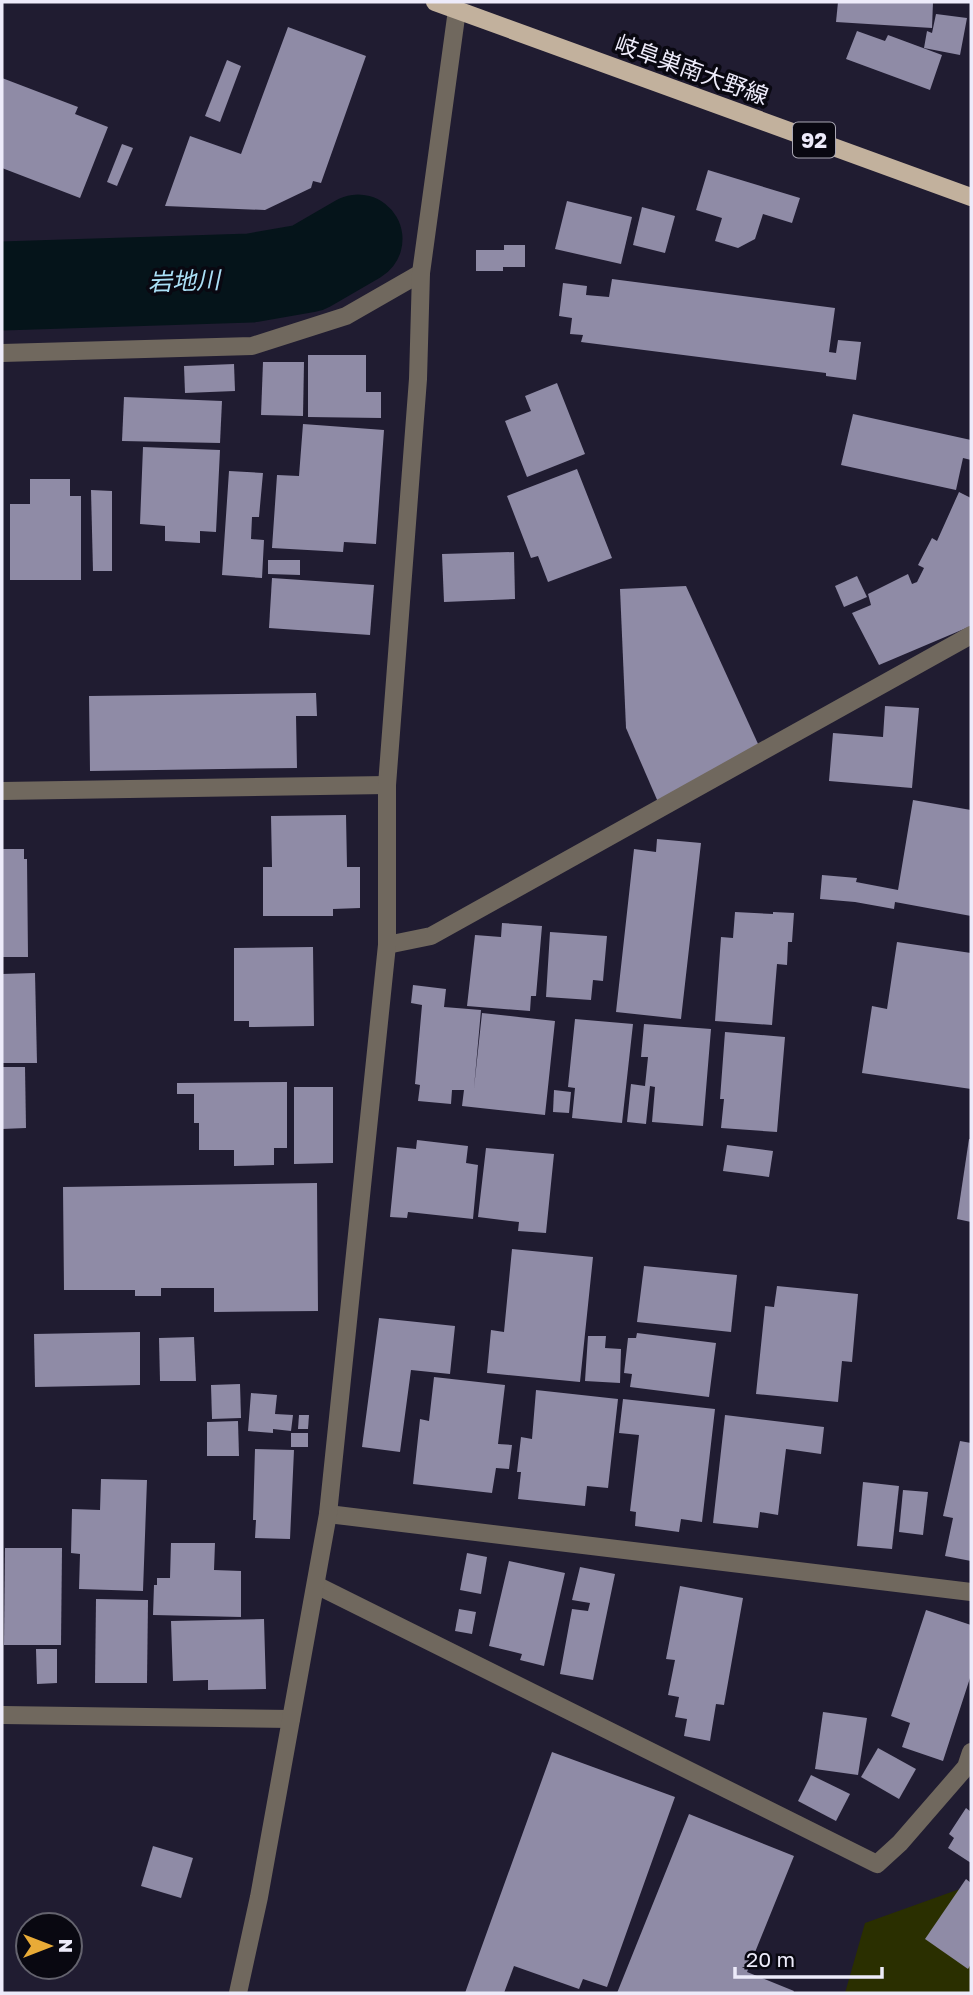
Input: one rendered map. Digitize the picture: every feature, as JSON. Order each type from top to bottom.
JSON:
[{"type":"main road","name":"岐阜巣南大野線","points":[[435,2],[971,197]]},
{"type":"street","points":[[238,1993],[328,1514],[387,945],[387,785],[418,379],[421,273],[457,10]]},
{"type":"street","points":[[2,354],[252,346],[346,316],[421,273]]},
{"type":"street","points":[[387,945],[431,936],[971,635]]},
{"type":"street","points":[[2,791],[387,785]]},
{"type":"street","points":[[328,1514],[971,1592]]},
{"type":"street","points":[[316,1585],[877,1864],[900,1843],[966,1767],[971,1752]]},
{"type":"street","points":[[2,1715],[291,1719]]},
{"type":"green space","points":[[971,1885],[971,1993],[845,1993],[865,1923]]},
{"type":"building","points":[[838,2],[933,2],[932,28],[836,22]]},
{"type":"building","points":[[936,14],[967,18],[960,55],[924,48],[927,31],[932,33]]},
{"type":"building","points":[[288,27],[366,56],[321,183],[313,181],[311,188],[265,210],[165,206],[190,136],[241,154]]},
{"type":"building","points":[[857,31],[885,41],[888,35],[942,55],[930,90],[846,59]]},
{"type":"building","points":[[227,60],[241,66],[220,122],[205,116]]},
{"type":"building","points":[[2,78],[78,107],[75,114],[108,127],[80,198],[2,168]]},
{"type":"building","points":[[122,144],[133,148],[117,186],[107,182]]},
{"type":"building","points":[[708,170],[800,198],[792,223],[763,214],[755,239],[738,248],[715,241],[722,218],[696,210]]},
{"type":"building","points":[[567,201],[632,217],[621,264],[555,249]]},
{"type":"building","points":[[642,207],[675,216],[665,253],[633,245]]},
{"type":"building","points":[[504,245],[525,245],[525,267],[503,267],[503,271],[476,271],[476,250],[504,250]]},
{"type":"building","points":[[612,279],[835,308],[829,352],[836,353],[838,340],[861,342],[856,380],[826,376],[826,373],[581,342],[583,335],[570,334],[572,318],[559,316],[563,283],[587,286],[586,295],[609,297]]},
{"type":"building","points":[[308,355],[366,355],[366,392],[381,392],[381,418],[308,417]]},
{"type":"building","points":[[263,362],[304,362],[303,416],[261,415]]},
{"type":"building","points":[[234,364],[235,391],[185,393],[184,366]]},
{"type":"building","points":[[557,383],[585,454],[527,477],[505,421],[531,411],[525,396]]},
{"type":"building","points":[[124,397],[222,401],[220,443],[122,441]]},
{"type":"building","points":[[853,414],[971,440],[971,460],[963,458],[956,490],[841,465]]},
{"type":"building","points":[[303,424],[384,430],[376,544],[344,542],[343,552],[272,548],[277,475],[299,476]]},
{"type":"building","points":[[143,447],[220,450],[216,532],[200,531],[200,543],[165,541],[165,526],[140,524]]},
{"type":"building","points":[[577,469],[612,558],[548,582],[538,556],[531,558],[507,496]]},
{"type":"building","points":[[229,471],[263,473],[259,517],[252,517],[251,539],[264,540],[262,578],[222,575]]},
{"type":"building","points":[[30,479],[70,479],[70,496],[81,496],[81,580],[10,580],[10,504],[30,504]]},
{"type":"building","points":[[91,490],[112,491],[112,571],[93,571]]},
{"type":"building","points":[[959,492],[971,498],[971,626],[879,665],[852,613],[871,605],[868,594],[908,574],[912,584],[917,582],[924,568],[918,565],[932,538],[937,541]]},
{"type":"building","points":[[514,552],[515,599],[444,602],[442,554]]},
{"type":"building","points":[[268,560],[300,560],[300,575],[268,574]]},
{"type":"building","points":[[857,576],[867,597],[844,607],[835,586]]},
{"type":"building","points":[[272,578],[374,585],[370,635],[269,628]]},
{"type":"building","points":[[686,586],[759,746],[658,802],[626,728],[620,589]]},
{"type":"building","points":[[316,693],[317,716],[296,716],[297,768],[90,771],[89,696]]},
{"type":"building","points":[[885,706],[919,708],[912,788],[829,781],[833,733],[883,737]]},
{"type":"building","points":[[913,800],[971,810],[971,916],[895,902],[894,909],[820,899],[822,875],[857,878],[856,882],[898,890]]},
{"type":"building","points":[[346,815],[347,867],[360,867],[360,908],[333,909],[333,916],[263,916],[263,867],[272,867],[271,816]]},
{"type":"building","points":[[657,839],[701,843],[681,1019],[616,1012],[634,849],[656,852]]},
{"type":"building","points":[[2,849],[24,849],[24,859],[27,859],[28,957],[2,957]]},
{"type":"building","points":[[735,912],[794,913],[787,965],[777,964],[772,1025],[715,1021],[721,937],[733,938]]},
{"type":"building","points":[[502,923],[542,926],[536,996],[531,996],[530,1011],[467,1006],[475,935],[501,937]]},
{"type":"building","points":[[550,932],[607,936],[603,981],[593,980],[591,1000],[546,997]]},
{"type":"building","points":[[897,942],[971,953],[971,1089],[862,1073],[872,1006],[887,1009]]},
{"type":"building","points":[[313,947],[314,1026],[249,1027],[249,1021],[234,1021],[234,948]]},
{"type":"building","points":[[35,973],[37,1063],[2,1063],[2,974]]},
{"type":"building","points":[[413,985],[446,989],[444,1007],[481,1010],[474,1088],[482,1013],[555,1021],[545,1115],[462,1106],[464,1090],[452,1090],[451,1104],[418,1101],[420,1085],[415,1084],[422,1005],[411,1003]]},
{"type":"building","points":[[575,1019],[633,1024],[622,1123],[572,1118],[575,1088],[568,1087]]},
{"type":"building","points":[[644,1024],[711,1029],[703,1126],[652,1122],[655,1087],[650,1086],[646,1124],[627,1122],[631,1084],[645,1086],[648,1057],[641,1057]]},
{"type":"building","points":[[725,1032],[785,1037],[777,1132],[721,1128],[724,1099],[720,1099]]},
{"type":"building","points":[[2,1067],[25,1067],[26,1128],[2,1129]]},
{"type":"building","points":[[287,1082],[287,1148],[274,1148],[274,1165],[234,1166],[234,1150],[199,1150],[199,1123],[194,1123],[194,1094],[177,1094],[177,1083]]},
{"type":"building","points":[[294,1087],[333,1087],[333,1163],[294,1164]]},
{"type":"building","points":[[554,1090],[571,1092],[569,1113],[553,1112]]},
{"type":"building","points":[[971,1139],[971,1222],[957,1219]]},
{"type":"building","points":[[417,1140],[468,1146],[466,1163],[478,1165],[473,1219],[408,1212],[407,1218],[390,1217],[397,1147],[416,1149]]},
{"type":"building","points":[[727,1145],[773,1151],[769,1177],[723,1171]]},
{"type":"building","points":[[486,1148],[554,1154],[546,1233],[518,1231],[519,1222],[478,1217]]},
{"type":"building","points":[[317,1183],[318,1311],[214,1312],[214,1288],[161,1288],[161,1296],[135,1296],[135,1290],[64,1290],[63,1187]]},
{"type":"building","points":[[512,1249],[593,1257],[580,1382],[487,1373],[491,1330],[504,1332]]},
{"type":"building","points":[[644,1266],[737,1275],[731,1332],[637,1322]]},
{"type":"building","points":[[777,1286],[858,1294],[852,1362],[842,1361],[838,1402],[756,1394],[765,1306],[774,1307]]},
{"type":"building","points":[[379,1318],[455,1326],[450,1374],[411,1370],[400,1452],[362,1447]]},
{"type":"building","points":[[140,1332],[140,1385],[35,1387],[34,1334]]},
{"type":"building","points":[[637,1333],[716,1343],[709,1397],[630,1387],[632,1374],[624,1373],[628,1338],[636,1338]]},
{"type":"building","points":[[588,1336],[606,1336],[605,1348],[621,1349],[620,1383],[585,1381]]},
{"type":"building","points":[[194,1337],[196,1381],[160,1381],[159,1338]]},
{"type":"building","points":[[434,1377],[505,1385],[498,1444],[512,1445],[509,1469],[496,1468],[492,1493],[413,1484],[420,1419],[429,1421]]},
{"type":"building","points":[[240,1384],[241,1418],[212,1419],[211,1385]]},
{"type":"building","points":[[536,1390],[618,1399],[608,1488],[587,1486],[585,1506],[518,1499],[521,1472],[517,1472],[521,1437],[532,1439]]},
{"type":"building","points":[[251,1393],[277,1395],[275,1414],[293,1415],[291,1431],[248,1431]]},
{"type":"building","points":[[623,1399],[715,1409],[702,1522],[681,1519],[679,1532],[635,1526],[636,1512],[630,1511],[639,1435],[619,1433]]},
{"type":"building","points":[[299,1415],[309,1415],[308,1429],[298,1429]]},
{"type":"building","points":[[725,1415],[824,1427],[821,1454],[786,1449],[778,1515],[760,1512],[758,1528],[713,1523]]},
{"type":"building","points":[[238,1421],[239,1456],[207,1456],[207,1422]]},
{"type":"building","points":[[291,1433],[308,1433],[308,1447],[291,1447]]},
{"type":"building","points":[[960,1441],[971,1443],[971,1561],[945,1556],[953,1518],[943,1516]]},
{"type":"building","points":[[255,1449],[294,1450],[290,1539],[255,1538]]},
{"type":"building","points":[[101,1479],[147,1480],[143,1591],[79,1589],[80,1554],[71,1553],[72,1509],[100,1510]]},
{"type":"building","points":[[863,1482],[899,1486],[892,1549],[857,1546]]},
{"type":"building","points":[[903,1490],[928,1492],[923,1535],[899,1532]]},
{"type":"building","points":[[171,1543],[215,1543],[214,1570],[241,1571],[241,1617],[153,1615],[154,1585],[157,1585],[157,1578],[170,1578]]},
{"type":"building","points":[[5,1548],[62,1548],[61,1645],[4,1645]]},
{"type":"building","points":[[467,1553],[487,1557],[481,1594],[460,1590]]},
{"type":"building","points":[[509,1561],[565,1573],[544,1666],[520,1660],[522,1654],[489,1646]]},
{"type":"building","points":[[580,1567],[615,1574],[593,1680],[560,1674],[572,1609],[588,1611],[590,1603],[572,1600]]},
{"type":"building","points":[[680,1586],[743,1598],[724,1705],[716,1704],[710,1741],[684,1736],[687,1719],[675,1717],[679,1697],[668,1695],[675,1660],[666,1659]]},
{"type":"building","points":[[96,1599],[148,1600],[147,1683],[95,1683]]},
{"type":"building","points":[[459,1609],[476,1612],[472,1634],[455,1631]]},
{"type":"building","points":[[926,1610],[971,1625],[971,1675],[943,1761],[902,1747],[910,1723],[891,1716]]},
{"type":"building","points":[[264,1619],[266,1689],[208,1690],[208,1680],[173,1681],[171,1621]]},
{"type":"building","points":[[36,1649],[57,1649],[57,1683],[37,1684]]},
{"type":"building","points":[[823,1712],[867,1718],[858,1775],[815,1769]]},
{"type":"building","points":[[878,1748],[916,1769],[899,1799],[861,1777]]},
{"type":"building","points":[[552,1752],[675,1797],[607,1987],[583,1979],[579,1989],[514,1966],[504,1993],[465,1993]]},
{"type":"building","points":[[811,1775],[850,1794],[836,1821],[798,1801]]},
{"type":"building","points":[[966,1808],[971,1812],[971,1863],[948,1848],[954,1838],[949,1834]]},
{"type":"building","points":[[689,1814],[794,1856],[747,1972],[794,1991],[793,1993],[617,1993]]},
{"type":"building","points":[[153,1846],[193,1858],[181,1898],[141,1886]]},
{"type":"building","points":[[966,1879],[971,1883],[971,1964],[968,1969],[925,1939]]},
{"type":"waterway","name":"岩地川","points":[[2,286],[251,278],[308,268],[358,239]]}]
